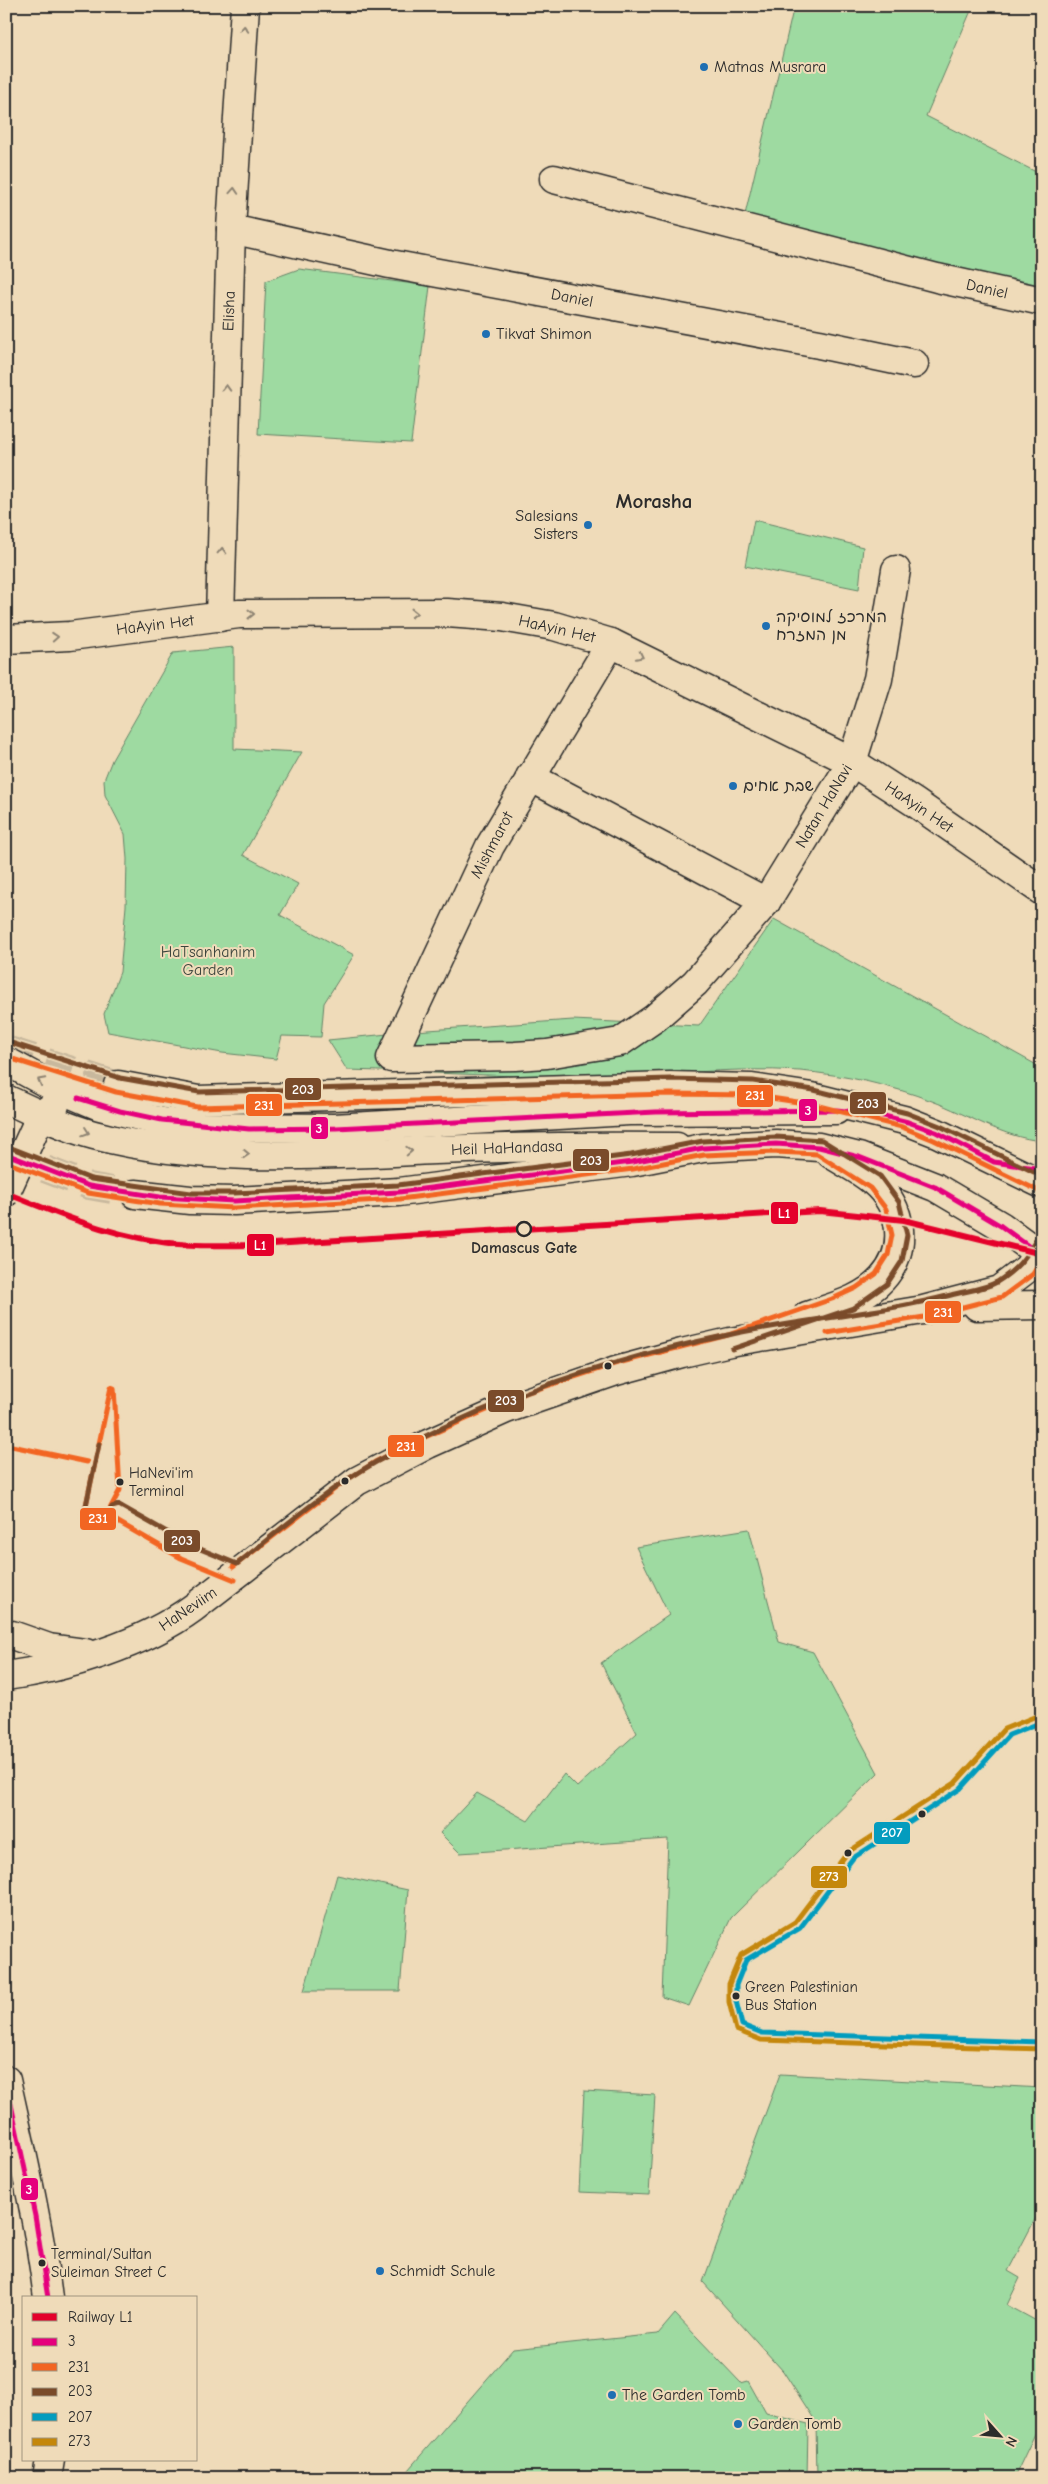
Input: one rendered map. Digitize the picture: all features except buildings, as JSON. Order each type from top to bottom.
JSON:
[{"type":"main road","name":"Elisha","points":[[220,617],[231,229],[245,6]]},
{"type":"main road","name":"Daniel","points":[[554,179],[937,278],[1042,301]]},
{"type":"main road","name":"Daniel","points":[[231,229],[390,264],[809,342],[914,364]]},
{"type":"main road","name":"Natan HaNavi","points":[[391,1058],[547,1054],[620,1042],[655,1018],[695,983],[766,902],[852,762],[878,679],[896,570]]},
{"type":"main road","name":"HaAyin Het","points":[[6,640],[65,636],[239,614],[447,613],[502,617],[554,626],[611,643],[852,762],[914,802],[1042,891]]},
{"type":"main road","name":"Mishmarot","points":[[391,1058],[486,854],[611,643]]},
{"type":"main road","points":[[530,777],[766,902]]},
{"type":"main road","name":"Heil HaHandasa","points":[[6,1061],[78,1098],[127,1114],[162,1122],[201,1127],[334,1128],[629,1111],[820,1108],[871,1112],[904,1120],[937,1133],[1042,1184]]},
{"type":"main road","points":[[118,1085],[198,1100],[670,1086],[752,1088],[812,1097],[871,1112]]},
{"type":"main road","points":[[6,1192],[41,1114],[60,1103],[78,1098]]},
{"type":"main road","name":"Heil HaHandasa","points":[[6,1099],[91,1134],[126,1142],[244,1155],[319,1155],[546,1146],[703,1148],[776,1144],[819,1147],[859,1157],[935,1187],[1041,1251]]},
{"type":"main road","name":"HaNeviim","points":[[6,1674],[56,1666],[97,1653],[147,1635],[179,1618],[349,1487],[378,1468],[428,1444],[530,1399],[616,1371],[730,1342],[849,1301],[882,1279],[895,1258],[900,1235],[893,1206],[875,1182],[819,1147]]},
{"type":"main road","points":[[135,1194],[190,1200],[234,1201],[399,1192],[632,1162],[703,1148]]},
{"type":"main road","points":[[1001,1164],[1042,1170]]},
{"type":"main road","name":"HaNeviim","points":[[730,1342],[923,1310],[999,1290],[1028,1268],[1041,1251]]},
{"type":"main road","name":"HaNeviim","points":[[923,1310],[996,1305],[1042,1305]]},
{"type":"main road","points":[[6,1674],[13,1652],[9,1628]]},
{"type":"main road","name":"HaNeviim","points":[[9,1628],[49,1648],[97,1653]]},
{"type":"main road","points":[[6,2080],[43,2255],[48,2296]]},
{"type":"main road","points":[[47,2478],[50,2462]]},
{"type":"green space","points":[[794,6],[973,6],[926,116],[1042,175],[1042,293],[744,219]]},
{"type":"green space","points":[[299,269],[430,286],[411,443],[258,434],[266,281]]},
{"type":"green space","points":[[754,520],[863,547],[859,589],[745,566]]},
{"type":"green space","name":"HaTsanhanim Garden","points":[[234,647],[234,749],[302,752],[243,855],[298,884],[280,915],[354,955],[324,1003],[321,1037],[282,1036],[276,1059],[222,1053],[108,1032],[104,1014],[120,972],[126,906],[127,859],[125,834],[105,795],[104,780],[112,760],[173,653]]},
{"type":"green space","points":[[774,919],[1042,1068],[1042,1141],[1027,1139],[999,1130],[932,1101],[900,1090],[834,1075],[800,1071],[746,1070],[585,1077],[347,1070],[328,1040],[428,1030],[573,1020],[699,1026]]},
{"type":"green space","points":[[749,1529],[779,1642],[813,1652],[878,1773],[731,1918],[689,2006],[662,1997],[668,1839],[460,1853],[440,1833],[477,1793],[528,1821],[564,1774],[577,1787],[637,1733],[601,1663],[669,1615],[636,1547]]},
{"type":"green space","points":[[337,1875],[408,1890],[400,1991],[304,1991]]},
{"type":"green space","points":[[780,2074],[1042,2088],[1042,2206],[1008,2271],[1020,2278],[1007,2305],[1042,2324],[1042,2419],[1014,2478],[817,2478],[816,2422],[783,2371],[703,2282]]},
{"type":"green space","points":[[584,2091],[655,2095],[649,2195],[579,2192]]},
{"type":"green space","name":"The Garden Tomb","points":[[675,2314],[741,2383],[748,2381],[766,2413],[808,2424],[807,2478],[401,2478],[513,2349],[658,2334]]},
{"type":"tunnel","points":[[6,1049],[118,1085]]},
{"type":"tunnel","points":[[6,1154],[89,1186],[135,1194]]},
{"type":"rail line","name":"L1","points":[[6,1193],[99,1228],[156,1241],[193,1245],[256,1245],[820,1211],[904,1220],[1042,1254]]},
{"type":"transit line","name":"203","points":[[8,1042],[120,1078],[199,1092],[670,1079],[753,1081],[814,1090],[907,1113],[940,1126],[1042,1176]]},
{"type":"transit line","name":"231","points":[[6,1057],[116,1092],[197,1107],[670,1094],[751,1095],[811,1104],[902,1127],[934,1140],[1039,1191]]},
{"type":"transit line","name":"3","points":[[78,1098],[120,1111],[162,1120],[249,1129],[336,1128],[656,1112],[837,1110],[880,1115],[908,1122],[936,1132],[994,1162],[1042,1169]]},
{"type":"transit line","name":"203","points":[[9,1147],[91,1179],[191,1193],[234,1193],[398,1185],[631,1155],[703,1141],[776,1137],[822,1140],[880,1176],[899,1202],[907,1235],[902,1261],[887,1284],[853,1308],[732,1349]]},
{"type":"transit line","name":"3","points":[[6,1154],[89,1186],[160,1197],[234,1201],[399,1192],[632,1162],[703,1148],[776,1144],[819,1147],[859,1157],[935,1187],[1001,1226],[1042,1256]]},
{"type":"transit line","name":"231","points":[[6,1162],[88,1193],[160,1204],[234,1208],[400,1199],[633,1169],[704,1155],[776,1152],[817,1154],[870,1188],[886,1209],[892,1235],[888,1255],[876,1274],[856,1288],[832,1299],[728,1335],[614,1364],[528,1392],[425,1437],[375,1462],[345,1481],[233,1567]]},
{"type":"transit line","name":"203","points":[[99,1444],[84,1515],[104,1520],[112,1507],[119,1505],[188,1544],[237,1564],[304,1510],[357,1473],[417,1440],[503,1402],[592,1370],[683,1345],[756,1329],[923,1302],[987,1286],[1004,1278],[1015,1268],[1036,1240]]},
{"type":"transit line","name":"231","points":[[827,1333],[924,1317],[1002,1297],[1033,1274],[1042,1259]]},
{"type":"transit line","name":"231","points":[[111,1387],[114,1388],[120,1490],[104,1520],[84,1515],[111,1387]]},
{"type":"transit line","name":"231","points":[[7,1445],[87,1462]]},
{"type":"transit line","name":"231","points":[[113,1519],[181,1558],[235,1580]]},
{"type":"transit line","name":"273","points":[[1039,1715],[1004,1729],[955,1783],[848,1852],[795,1922],[741,1955],[729,1984],[729,2002],[736,2030],[761,2040],[1042,2049]]},
{"type":"transit line","name":"207","points":[[1042,1722],[1009,1735],[960,1789],[853,1858],[800,1928],[746,1960],[736,1985],[736,2001],[742,2025],[762,2033],[1042,2042]]},
{"type":"transit line","name":"3","points":[[6,2081],[35,2216],[48,2296]]},
{"type":"place","name":"Matnas Musrara","points":[[704,67]]},
{"type":"place","name":"Tikvat Shimon","points":[[486,334]]},
{"type":"place","name":"Salesians Sisters","points":[[588,525]]},
{"type":"place","name":"המרכז למוסיקה מן המזרח","points":[[766,626]]},
{"type":"place","name":"שבת אחים","points":[[733,786]]},
{"type":"place","name":"Damascus Gate","points":[[524,1229]]},
{"type":"place","name":"HaNevi'im Terminal","points":[[120,1482]]},
{"type":"place","name":"Green Palestinian Bus Station","points":[[736,1996]]},
{"type":"place","name":"Terminal/Sultan Suleiman Street C","points":[[42,2263]]},
{"type":"place","name":"Schmidt Schule","points":[[380,2271]]},
{"type":"place","name":"The Garden Tomb","points":[[612,2395]]},
{"type":"place","name":"Garden Tomb","points":[[738,2424]]},
{"type":"district","name":"Morasha","points":[[654,501]]}]
